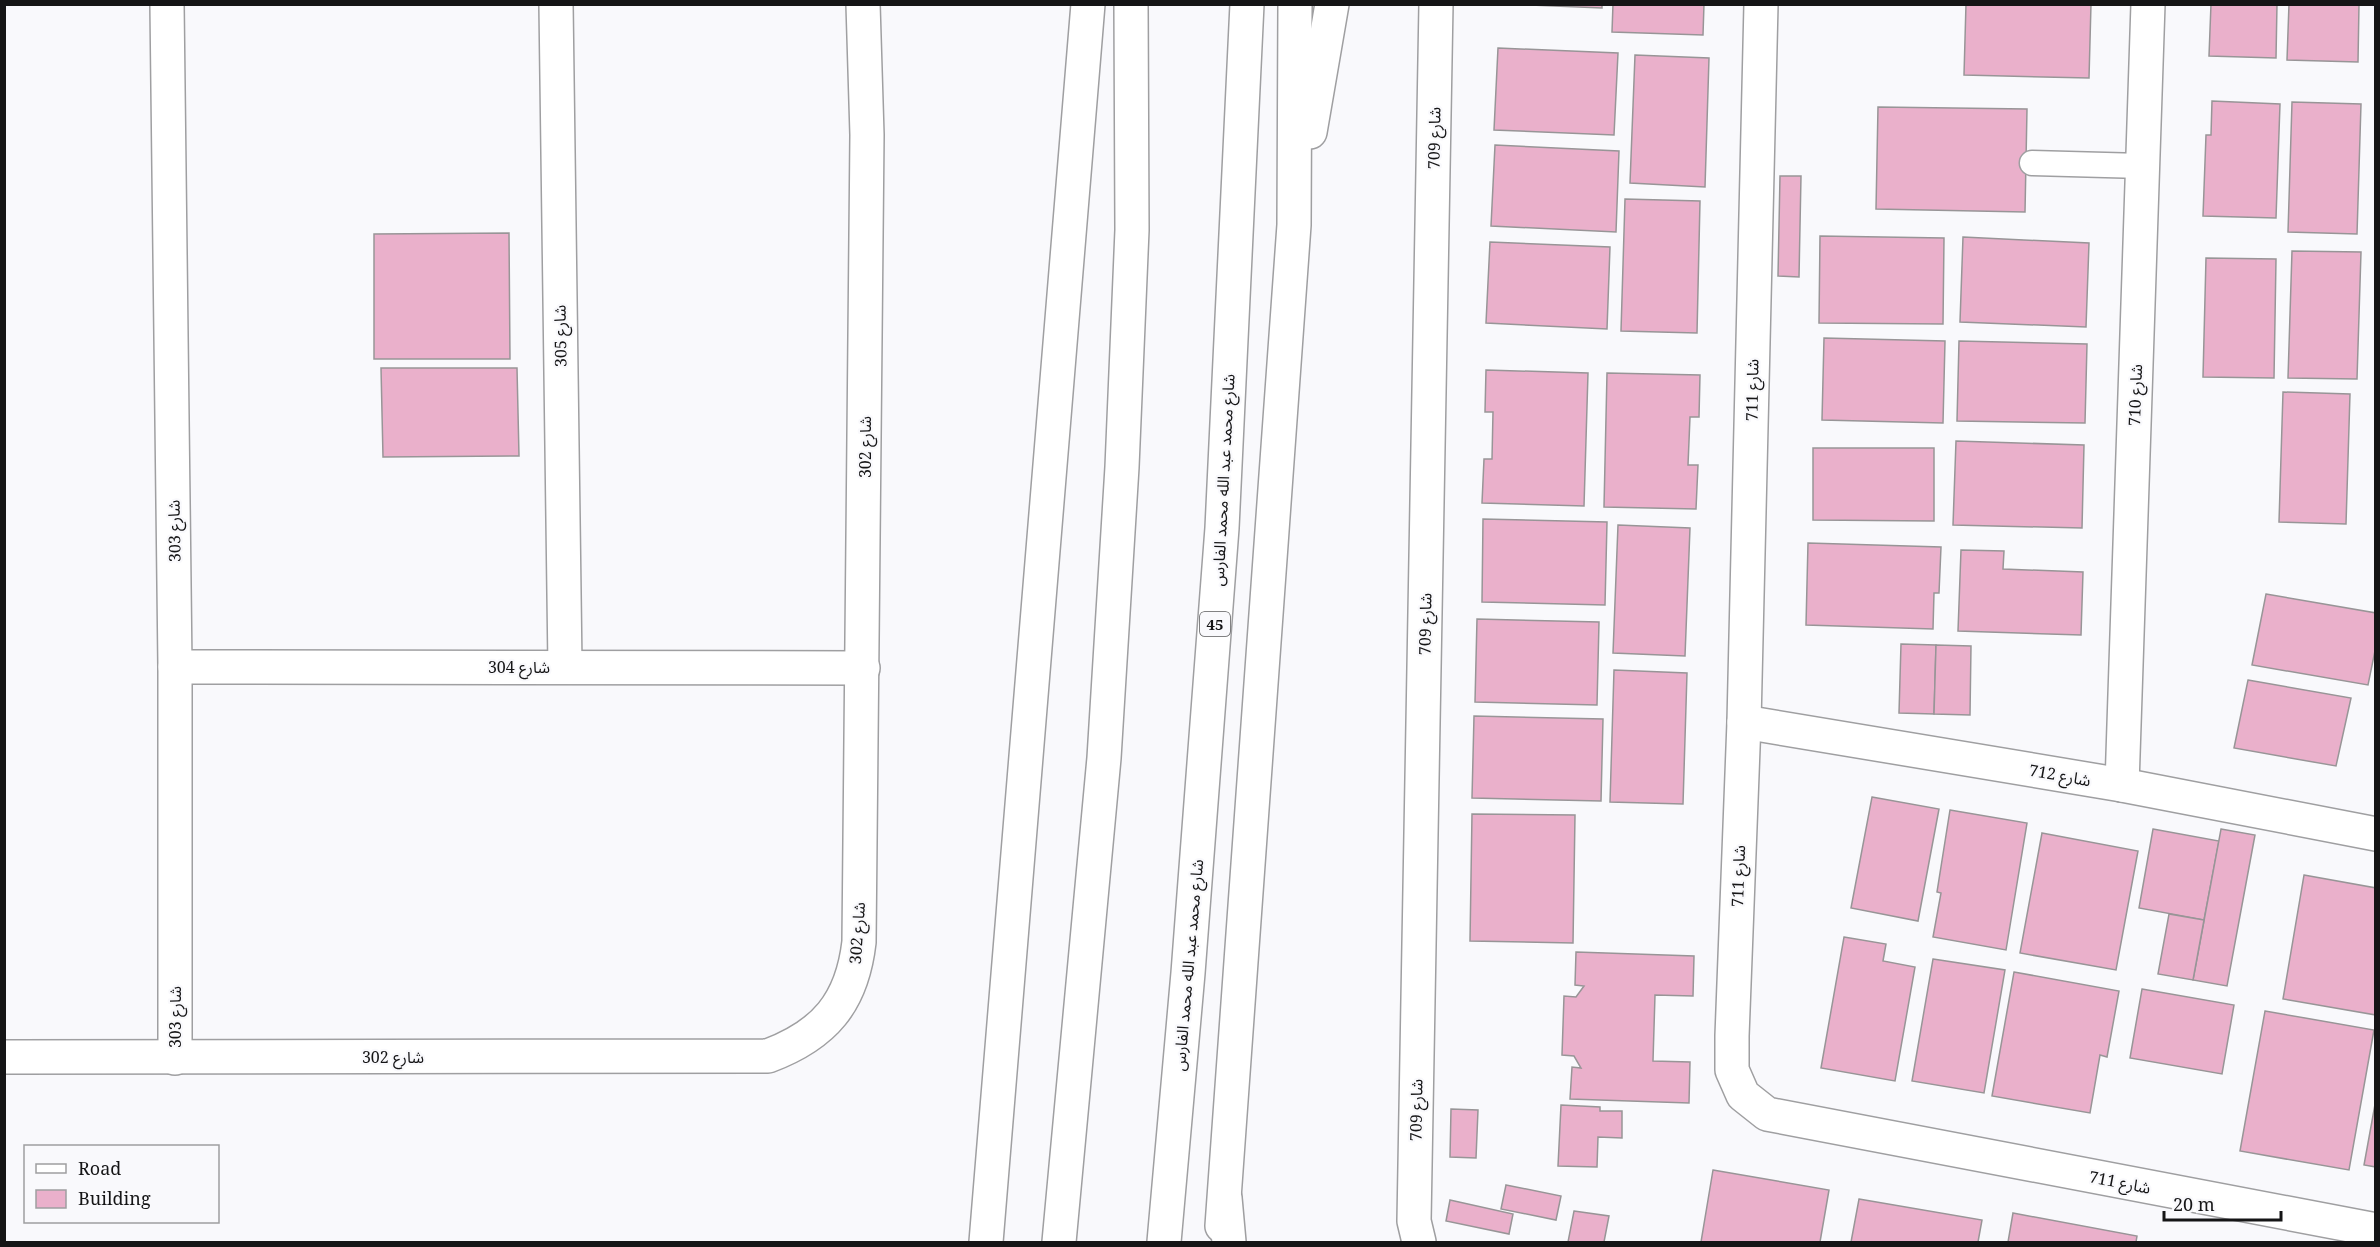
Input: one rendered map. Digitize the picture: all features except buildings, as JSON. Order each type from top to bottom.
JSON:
[{"type":"street","name":"شارع 303","points":[[167,4],[175,667],[175,1058]]},
{"type":"street","name":"شارع 305","points":[[556,4],[564,667]]},
{"type":"street","name":"شارع 302","points":[[4,1057],[768,1056],[808,1037],[839,1005],[850,986],[856,964],[859,930],[867,135],[863,4]]},
{"type":"street","points":[[976,1242],[987,1227],[1088,4]]},
{"type":"street","points":[[1059,1242],[1104,758],[1122,479],[1132,230],[1131,4]]},
{"type":"street","name":"شارع محمد عبد الله محمد الفارس","points":[[1164,1242],[1188,973],[1221,540],[1247,4]]},
{"type":"street","points":[[1220,1242],[1294,225],[1295,4]]},
{"type":"street","points":[[1294,225],[1332,4]]},
{"type":"street","name":"شارع 709","points":[[1419,1242],[1414,1221],[1436,4]]},
{"type":"street","name":"شارع 711","points":[[1761,4],[1744,722],[1732,1036],[1732,1070],[1743,1095],[1767,1114],[2376,1230]]},
{"type":"street","name":"شارع 710","points":[[2122,785],[2148,4]]},
{"type":"street","name":"شارع 304","points":[[175,667],[863,668]]},
{"type":"street","name":"شارع 712","points":[[1744,722],[2122,785],[2376,834]]},
{"type":"street","points":[[1224,1198],[1228,1242]]},
{"type":"lane","points":[[2032,164],[2142,166]]}]
